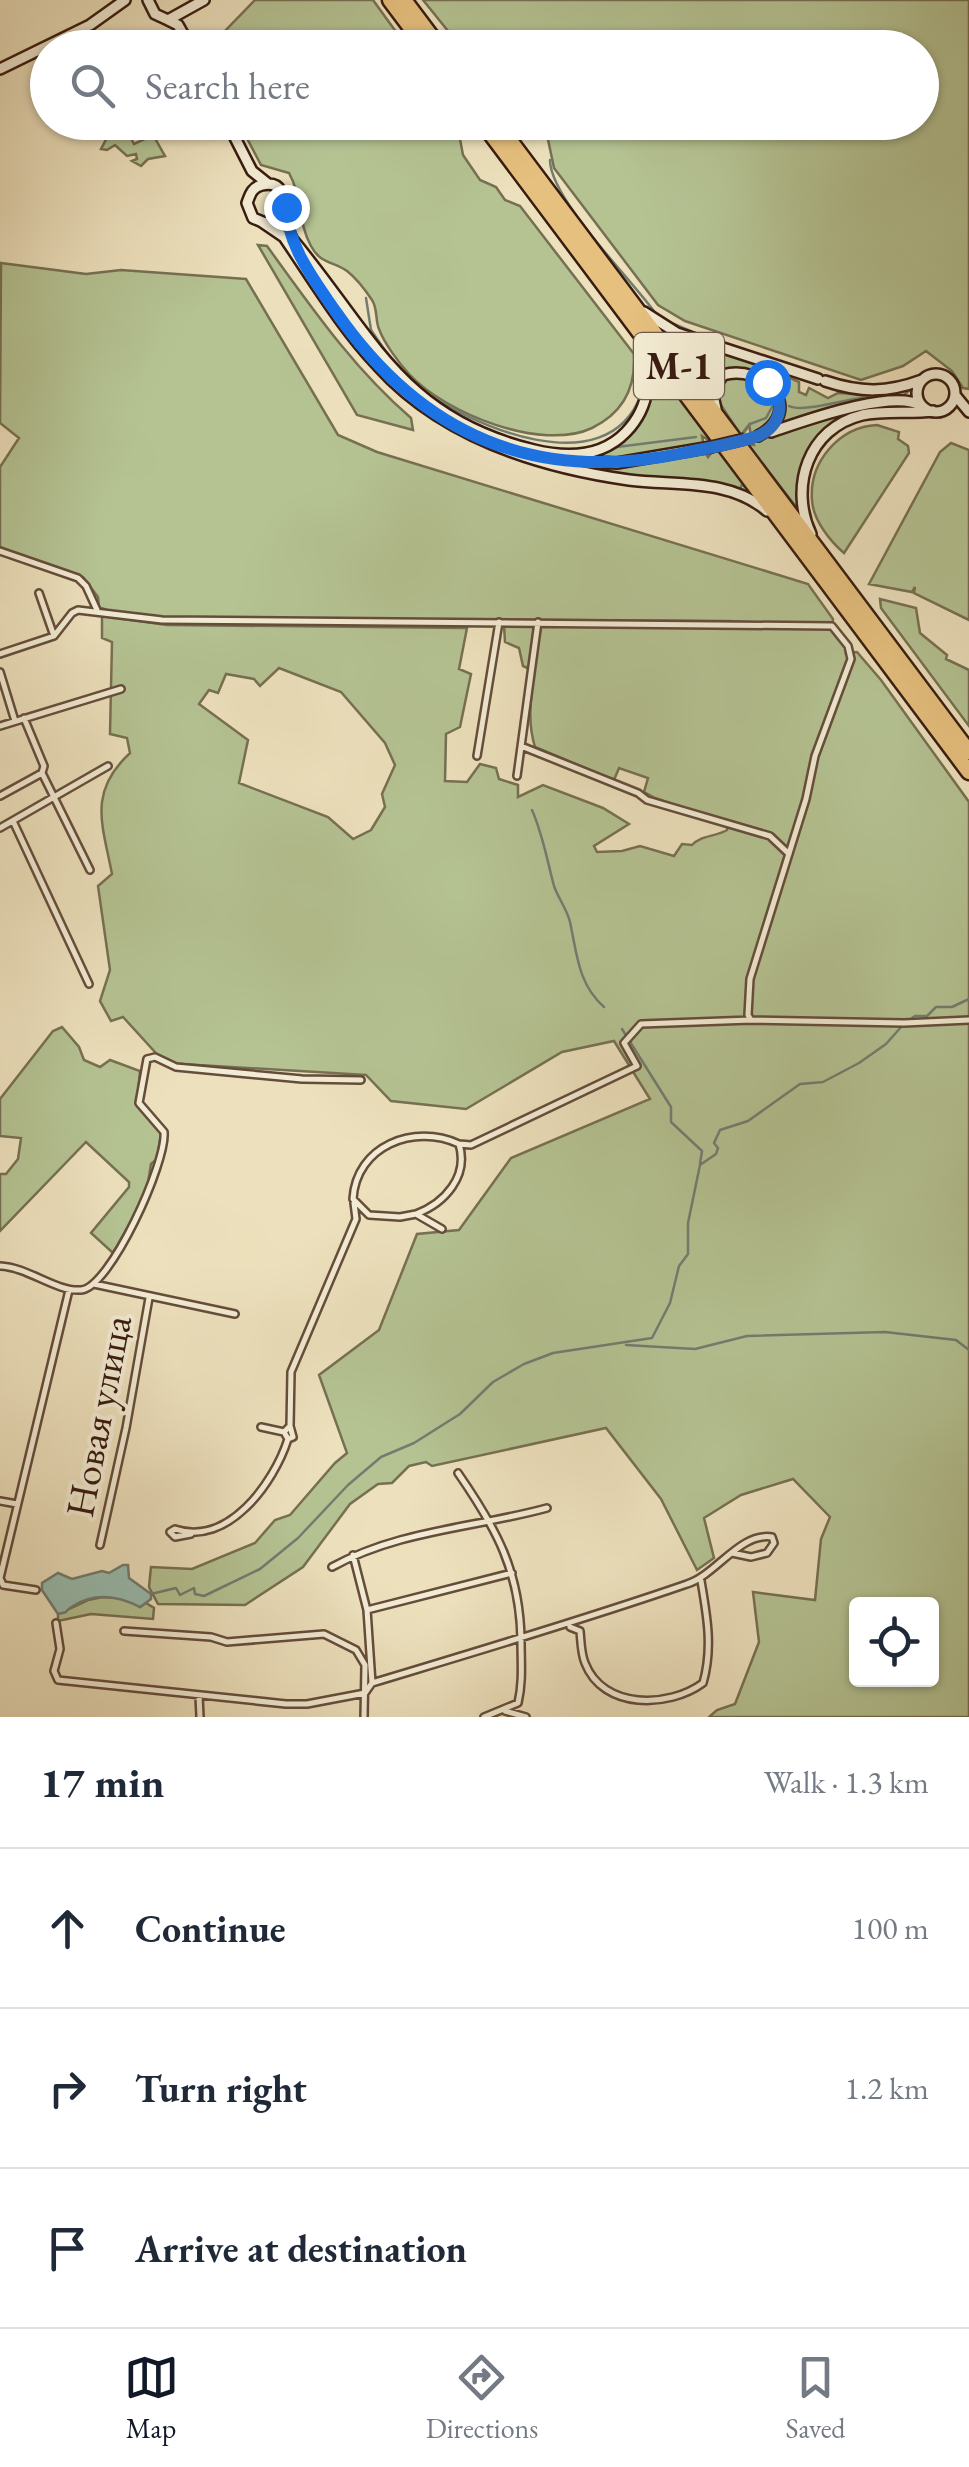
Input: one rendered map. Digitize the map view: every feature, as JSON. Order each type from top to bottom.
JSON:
[{"type":"highway","points":[[390,0],[412,30]]},
{"type":"highway","points":[[404,0],[426,30]]},
{"type":"highway","name":"М-1","points":[[495,140],[969,772]]},
{"type":"highway","name":"М-1","points":[[509,140],[739,439],[969,752]]},
{"type":"street","points":[[80,30],[126,0]]},
{"type":"street","points":[[148,0],[155,14],[182,30],[184,14]]},
{"type":"street","points":[[168,20],[204,0]]},
{"type":"street","points":[[0,69],[30,54]]},
{"type":"street","points":[[236,140],[251,178],[248,200],[252,215],[279,232],[356,340],[397,385],[448,423],[539,461],[592,474],[732,490],[764,508],[790,534]]},
{"type":"street","points":[[244,158],[255,175],[282,192],[286,222],[315,281]]},
{"type":"street","points":[[248,200],[256,188],[274,186]]},
{"type":"street","points":[[262,222],[277,220],[286,204]]},
{"type":"street","points":[[293,240],[386,364],[411,389],[459,421],[528,449],[564,456],[590,453],[614,442],[631,426],[646,399],[649,373],[646,354],[631,321]]},
{"type":"street","points":[[624,293],[654,320],[677,332],[866,392],[894,389],[942,374],[952,382],[955,394],[969,412]]},
{"type":"street","points":[[739,439],[712,396],[716,381],[730,372],[762,380],[778,395],[776,422],[758,436]]},
{"type":"street","points":[[922,380],[917,394],[922,406]]},
{"type":"street","points":[[946,409],[955,394]]},
{"type":"street","points":[[510,450],[560,461],[640,461],[758,436],[869,405],[910,400],[933,412]]},
{"type":"street","points":[[830,567],[809,531],[801,503],[802,481],[814,450],[828,433],[850,418],[869,414],[946,409],[969,412]]},
{"type":"street","points":[[0,551],[78,578],[86,586],[96,610]]},
{"type":"street","points":[[40,592],[54,636]]},
{"type":"street","points":[[0,654],[54,636],[72,612],[96,610],[124,618],[162,620],[832,626],[848,646],[851,659],[815,756],[806,799],[750,979],[751,1020]]},
{"type":"street","points":[[478,756],[499,622]]},
{"type":"street","points":[[517,776],[538,622]]},
{"type":"street","points":[[0,672],[15,721]]},
{"type":"street","points":[[0,726],[121,689]]},
{"type":"street","points":[[0,796],[42,773],[44,766],[24,718]]},
{"type":"street","points":[[521,746],[647,800],[770,836],[789,854]]},
{"type":"street","points":[[0,828],[108,766]]},
{"type":"street","points":[[42,773],[90,870]]},
{"type":"street","points":[[13,821],[89,984]]},
{"type":"street","points":[[287,1429],[290,1372],[356,1219],[354,1184],[364,1165],[401,1138],[421,1134],[470,1145],[637,1066],[624,1043],[642,1024],[969,1020]]},
{"type":"street","points":[[0,1266],[24,1270],[70,1290],[84,1290],[94,1284],[142,1208],[164,1150],[164,1132],[140,1103],[147,1059],[155,1057],[176,1067],[361,1080]]},
{"type":"street","points":[[459,1144],[463,1158]]},
{"type":"street","points":[[356,1219],[369,1215],[400,1217],[432,1208],[458,1178],[470,1145]]},
{"type":"street","points":[[353,1200],[369,1215]]},
{"type":"street","points":[[430,1221],[432,1208]]},
{"type":"street","points":[[416,1214],[442,1230]]},
{"type":"street","points":[[94,1284],[235,1314]]},
{"type":"street","points":[[36,1590],[2,1585],[0,1578],[70,1290]]},
{"type":"street","name":"Новая улица","points":[[100,1545],[149,1298]]},
{"type":"street","points":[[191,1534],[214,1528],[236,1515],[261,1492],[282,1460],[288,1439],[294,1434],[287,1429],[260,1427]]},
{"type":"street","points":[[458,1473],[492,1523],[512,1573],[521,1622],[522,1685],[517,1715]]},
{"type":"street","points":[[0,1502],[18,1504]]},
{"type":"street","points":[[332,1567],[353,1555],[449,1526],[492,1523],[547,1508]]},
{"type":"street","points":[[56,1623],[60,1649],[54,1671],[58,1680],[308,1704],[365,1693],[372,1683],[568,1626],[701,1580],[732,1553],[762,1536],[772,1538],[774,1543],[767,1553],[750,1557],[732,1553]]},
{"type":"street","points":[[353,1555],[366,1610],[372,1683]]},
{"type":"street","points":[[366,1610],[512,1573]]},
{"type":"street","points":[[568,1626],[580,1631],[585,1664],[607,1690],[620,1698],[664,1700],[681,1696],[703,1683],[709,1662],[701,1580]]},
{"type":"street","points":[[124,1631],[211,1637],[227,1642],[324,1634],[356,1650],[364,1665],[364,1717]]},
{"type":"street","points":[[200,1696],[200,1717]]},
{"type":"street","points":[[484,1717],[518,1703]]},
{"type":"street","points":[[502,1710],[526,1717]]},
{"type":"green space","points":[[255,0],[373,0],[395,30],[226,30]]},
{"type":"green space","points":[[423,0],[969,0],[969,389],[963,388],[952,371],[926,351],[903,366],[861,380],[685,321],[658,305],[554,168],[548,140],[939,140],[939,30],[447,30]]},
{"type":"green space","points":[[106,140],[132,140],[134,144],[156,140],[165,156],[148,159],[141,166],[132,161],[137,159],[136,154],[127,156],[115,145],[101,149]]},
{"type":"green space","points":[[248,140],[460,140],[463,155],[480,180],[496,187],[505,200],[520,206],[634,354],[633,378],[625,398],[612,415],[592,428],[547,435],[495,425],[425,389],[381,335],[374,303],[364,289],[347,271],[323,260],[311,246],[289,173],[261,165]]},
{"type":"green space","points":[[258,245],[267,246],[352,358],[411,418],[413,430],[357,415]]},
{"type":"green space","points":[[1,263],[86,274],[121,270],[246,279],[338,435],[377,452],[808,584],[833,619],[832,627],[847,647],[846,653],[857,652],[881,680],[969,802],[969,1717],[709,1717],[735,1704],[759,1642],[753,1592],[815,1600],[821,1539],[830,1517],[793,1479],[741,1495],[704,1518],[714,1558],[697,1570],[661,1499],[606,1428],[432,1466],[426,1462],[409,1466],[392,1483],[378,1484],[350,1504],[303,1567],[245,1605],[158,1604],[149,1587],[151,1567],[192,1569],[255,1543],[275,1520],[290,1515],[347,1453],[319,1375],[379,1330],[417,1234],[459,1230],[511,1158],[650,1099],[614,1041],[562,1052],[466,1109],[391,1101],[366,1075],[165,1063],[123,1017],[111,1021],[100,1001],[110,970],[98,886],[112,874],[102,809],[108,781],[130,753],[127,738],[110,734],[112,642],[102,638],[102,616],[167,625],[467,628],[459,669],[471,674],[460,727],[446,734],[445,781],[467,782],[480,764],[496,768],[499,779],[518,785],[518,797],[543,785],[603,808],[629,824],[594,846],[597,852],[640,846],[674,856],[682,844],[692,845],[727,830],[728,823],[644,792],[648,778],[619,768],[614,780],[535,747],[530,718],[534,671],[523,666],[519,648],[505,642],[504,625],[811,625],[122,616],[99,607],[98,597],[83,577],[0,548],[0,467],[19,438],[0,423]],"holes":[[[279,668],[341,692],[385,743],[395,765],[382,794],[385,807],[371,830],[353,839],[328,817],[239,783],[248,740],[199,704],[209,690],[218,693],[226,674],[254,679],[260,686]]]},
{"type":"green space","points":[[652,320],[703,344],[701,364],[710,367],[713,360],[706,357],[711,348],[742,356],[799,382],[799,392],[806,395],[809,388],[828,398],[838,393],[879,395],[914,386],[903,396],[836,409],[775,428],[779,421],[774,386],[728,371],[711,398]]},
{"type":"green space","points":[[645,345],[713,439],[702,436],[704,446],[640,458],[572,459],[608,448],[647,399]]},
{"type":"green space","points":[[734,374],[758,382],[772,395],[777,412],[763,431],[751,435],[749,425],[741,435],[735,431],[715,399],[718,382]]},
{"type":"green space","points":[[908,402],[919,408],[856,414],[809,453],[804,521],[744,443],[754,445],[753,440],[841,414]]},
{"type":"green space","points":[[877,425],[899,432],[898,439],[908,446],[909,453],[844,553],[815,515],[812,486],[829,449],[850,432]]},
{"type":"green space","points":[[951,443],[969,450],[969,620],[914,593],[915,587],[912,592],[869,584],[940,452]]},
{"type":"green space","points":[[720,449],[760,501],[750,496],[573,466],[640,464],[705,452],[708,457]]},
{"type":"green space","points":[[880,599],[916,608],[920,633],[947,655],[946,659],[969,670],[969,726],[881,608]]},
{"type":"green space","points":[[62,1027],[79,1047],[84,1060],[100,1067],[110,1060],[140,1071],[137,1106],[161,1133],[146,1195],[113,1253],[91,1233],[129,1182],[86,1142],[0,1231],[0,1174],[6,1174],[18,1159],[21,1138],[0,1136],[0,1099],[53,1031]]},
{"type":"green space","points":[[103,1597],[127,1599],[140,1607],[146,1603],[154,1608],[153,1619],[91,1614],[58,1621],[58,1614]]},
{"type":"water","points":[[128,1565],[129,1578],[151,1594],[151,1599],[140,1607],[124,1600],[98,1597],[58,1614],[42,1590],[42,1583],[58,1573],[72,1579],[102,1571],[109,1573]]},
{"type":"waterway","points":[[550,160],[563,196],[577,217],[656,314]]},
{"type":"waterway","points":[[366,298],[371,330],[391,359]]},
{"type":"waterway","points":[[662,319],[700,335]]},
{"type":"waterway","points":[[668,332],[663,331],[707,390],[713,379]]},
{"type":"waterway","points":[[417,386],[440,402],[502,430],[536,440],[569,443],[599,438],[624,422],[641,395]]},
{"type":"waterway","points":[[789,406],[814,407],[863,398]]},
{"type":"waterway","points":[[719,402],[742,437]]},
{"type":"waterway","points":[[743,434],[750,424],[766,418],[772,407]]},
{"type":"waterway","points":[[617,447],[696,437]]},
{"type":"waterway","points":[[746,443],[797,508]]},
{"type":"waterway","points":[[718,449],[743,482],[740,489]]},
{"type":"waterway","points":[[532,810],[554,886],[569,917],[584,978],[604,1007]]},
{"type":"waterway","points":[[908,1021],[915,1016],[927,1016],[936,1007],[952,1007],[969,999]]},
{"type":"waterway","points":[[151,1594],[176,1588],[180,1595],[194,1588],[195,1594],[204,1596],[260,1569],[298,1538],[348,1485],[381,1457],[414,1443],[460,1414],[493,1382],[524,1364],[553,1353],[652,1338],[670,1303],[679,1266],[688,1254],[688,1223],[700,1165],[716,1154],[718,1148],[714,1143],[720,1130],[748,1121],[800,1084],[823,1082],[859,1063],[886,1044],[902,1026]]},
{"type":"waterway","points":[[622,1029],[671,1107],[671,1122],[702,1151],[700,1164]]},
{"type":"waterway","points":[[626,1345],[695,1349],[747,1336],[885,1332],[956,1340],[969,1350]]},
{"type":"route","points":[[286,207],[290,233],[315,281],[380,369],[414,400],[486,442],[524,454],[580,463],[640,461],[711,447],[758,436],[776,422],[780,400],[767,382]]}]
